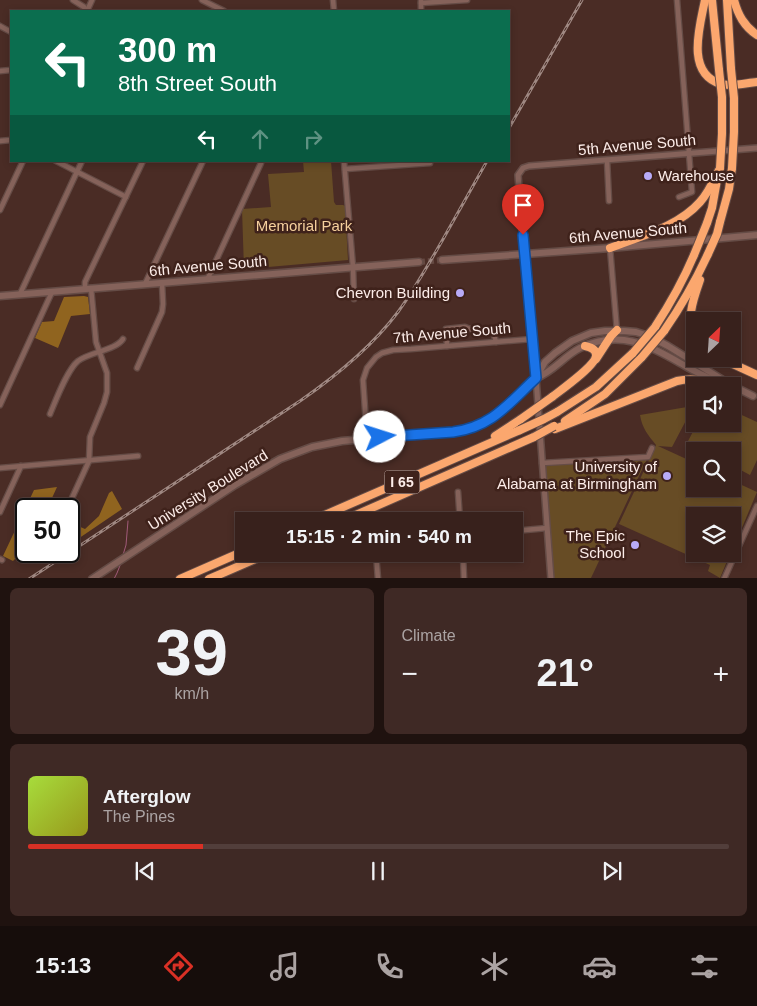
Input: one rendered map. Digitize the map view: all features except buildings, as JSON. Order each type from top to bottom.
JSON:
[{"type":"highway","points":[[705,0],[697,51],[699,62],[704,72],[711,79],[723,84],[757,82]]},
{"type":"highway","name":"I 65","points":[[332,512],[544,420],[596,387],[633,353],[655,327],[687,272],[694,255],[712,208],[720,168],[722,97],[712,0]]},
{"type":"highway","points":[[555,428],[605,394],[642,357],[664,331],[694,283],[717,234],[730,189],[734,132],[734,98],[727,0]]},
{"type":"highway","points":[[734,0],[747,28],[757,35]]},
{"type":"highway","points":[[610,248],[672,224],[690,212],[709,190],[720,168]]},
{"type":"highway","points":[[692,312],[708,254]]},
{"type":"highway","points":[[458,457],[506,430],[575,380],[594,361],[610,336],[617,330]]},
{"type":"highway","points":[[585,346],[596,351],[594,361]]},
{"type":"highway","points":[[741,368],[757,375]]},
{"type":"highway","points":[[555,428],[677,380],[686,379]]},
{"type":"highway","name":"I 65","points":[[363,512],[555,428]]},
{"type":"highway","points":[[180,578],[235,555]]},
{"type":"highway","points":[[209,578],[247,562]]},
{"type":"main road","name":"6th Avenue South","points":[[442,260],[610,248],[757,234]]},
{"type":"main road","name":"6th Avenue South","points":[[0,296],[419,262]]},
{"type":"main road","name":"University Boulevard","points":[[92,578],[235,485],[280,459],[312,447],[342,440],[453,432],[474,427],[487,421],[499,413],[536,378],[544,362],[566,345],[591,334],[617,330],[636,332],[655,339],[731,385],[755,397]]},
{"type":"main road","name":"University Boulevard","points":[[536,378],[545,375],[567,356],[585,346],[608,340],[636,342],[708,377]]},
{"type":"main road","name":"University Boulevard","points":[[741,392],[755,397]]},
{"type":"street","points":[[73,0],[86,10]]},
{"type":"street","points":[[202,0],[222,10]]},
{"type":"street","points":[[421,1],[467,0]]},
{"type":"street","points":[[677,0],[692,192],[679,197]]},
{"type":"street","name":"5th Avenue South","points":[[524,253],[518,175],[521,170],[529,166],[757,148]]},
{"type":"street","points":[[607,160],[609,201]]},
{"type":"street","points":[[0,209],[23,162]]},
{"type":"street","points":[[58,162],[126,196]]},
{"type":"street","points":[[20,294],[82,162]]},
{"type":"street","points":[[72,498],[90,460],[90,436],[104,402],[108,386],[107,373],[95,336],[88,289],[85,282],[142,162]]},
{"type":"street","points":[[145,284],[203,162]]},
{"type":"street","points":[[208,278],[261,162]]},
{"type":"street","points":[[344,162],[354,267],[354,299]]},
{"type":"street","points":[[345,169],[430,163]]},
{"type":"street","points":[[610,248],[617,340]]},
{"type":"street","points":[[524,253],[536,378],[551,578]]},
{"type":"street","points":[[137,368],[162,312],[162,283]]},
{"type":"street","points":[[0,405],[52,292]]},
{"type":"street","points":[[447,346],[446,328],[458,327],[466,327],[475,331],[494,331],[496,342]]},
{"type":"street","points":[[50,414],[74,364],[83,358],[118,344],[123,339]]},
{"type":"street","name":"7th Avenue South","points":[[367,438],[363,380],[367,368],[382,353],[392,350],[532,339]]},
{"type":"street","points":[[542,463],[648,457],[652,448]]},
{"type":"street","points":[[0,468],[138,456]]},
{"type":"street","points":[[0,512],[22,466]]},
{"type":"street","points":[[458,492],[459,512]]},
{"type":"street","points":[[724,578],[757,506]]},
{"type":"street","points":[[523,530],[547,528]]},
{"type":"street","points":[[377,562],[378,578]]},
{"type":"street","points":[[463,562],[464,578]]},
{"type":"green space","name":"Memorial Park","points":[[303,162],[331,162],[334,202],[336,205],[345,206],[348,260],[244,269],[242,209],[271,207],[268,174],[304,172]]},
{"type":"green space","points":[[686,407],[686,420],[672,447],[658,446],[686,459],[686,497],[741,497],[741,485],[757,492],[741,530],[741,507],[686,507],[686,554],[619,524],[656,445],[644,428],[640,415]]},
{"type":"green space","points":[[741,415],[757,422],[757,460],[750,475],[741,470],[741,442],[688,442],[693,432],[741,432]]},
{"type":"green space","points":[[648,457],[591,578],[551,578],[542,463]]},
{"type":"green space","points":[[703,562],[727,562],[720,578],[708,571],[710,565]]},
{"type":"shaded area","points":[[64,297],[88,297],[90,314],[71,316],[58,348],[35,338],[42,322],[54,321]]},
{"type":"shaded area","points":[[57,487],[52,498],[30,498],[34,490]]},
{"type":"shaded area","points":[[112,491],[122,509],[80,538],[80,527],[85,529],[99,516],[109,493]]},
{"type":"shaded area","points":[[15,530],[15,559],[13,561],[3,556]]},
{"type":"waterway","points":[[123,555],[126,545],[128,521]]},
{"type":"waterway","points":[[114,578],[121,563]]},
{"type":"tunnel","points":[[419,262],[442,260]]},
{"type":"railway","points":[[510,126],[582,0]]},
{"type":"railway","points":[[31,578],[300,401],[352,361],[388,325],[404,304],[486,162]]},
{"type":"place","name":"Warehouse","points":[[648,176]]},
{"type":"place","name":"Chevron Building","points":[[460,293]]},
{"type":"place","name":"University of Alabama at Birmingham","points":[[667,476]]},
{"type":"place","name":"The Epic School","points":[[635,545]]},
{"type":"route","points":[[380,437],[453,432],[477,426],[499,413],[536,378],[523,235]]}]
